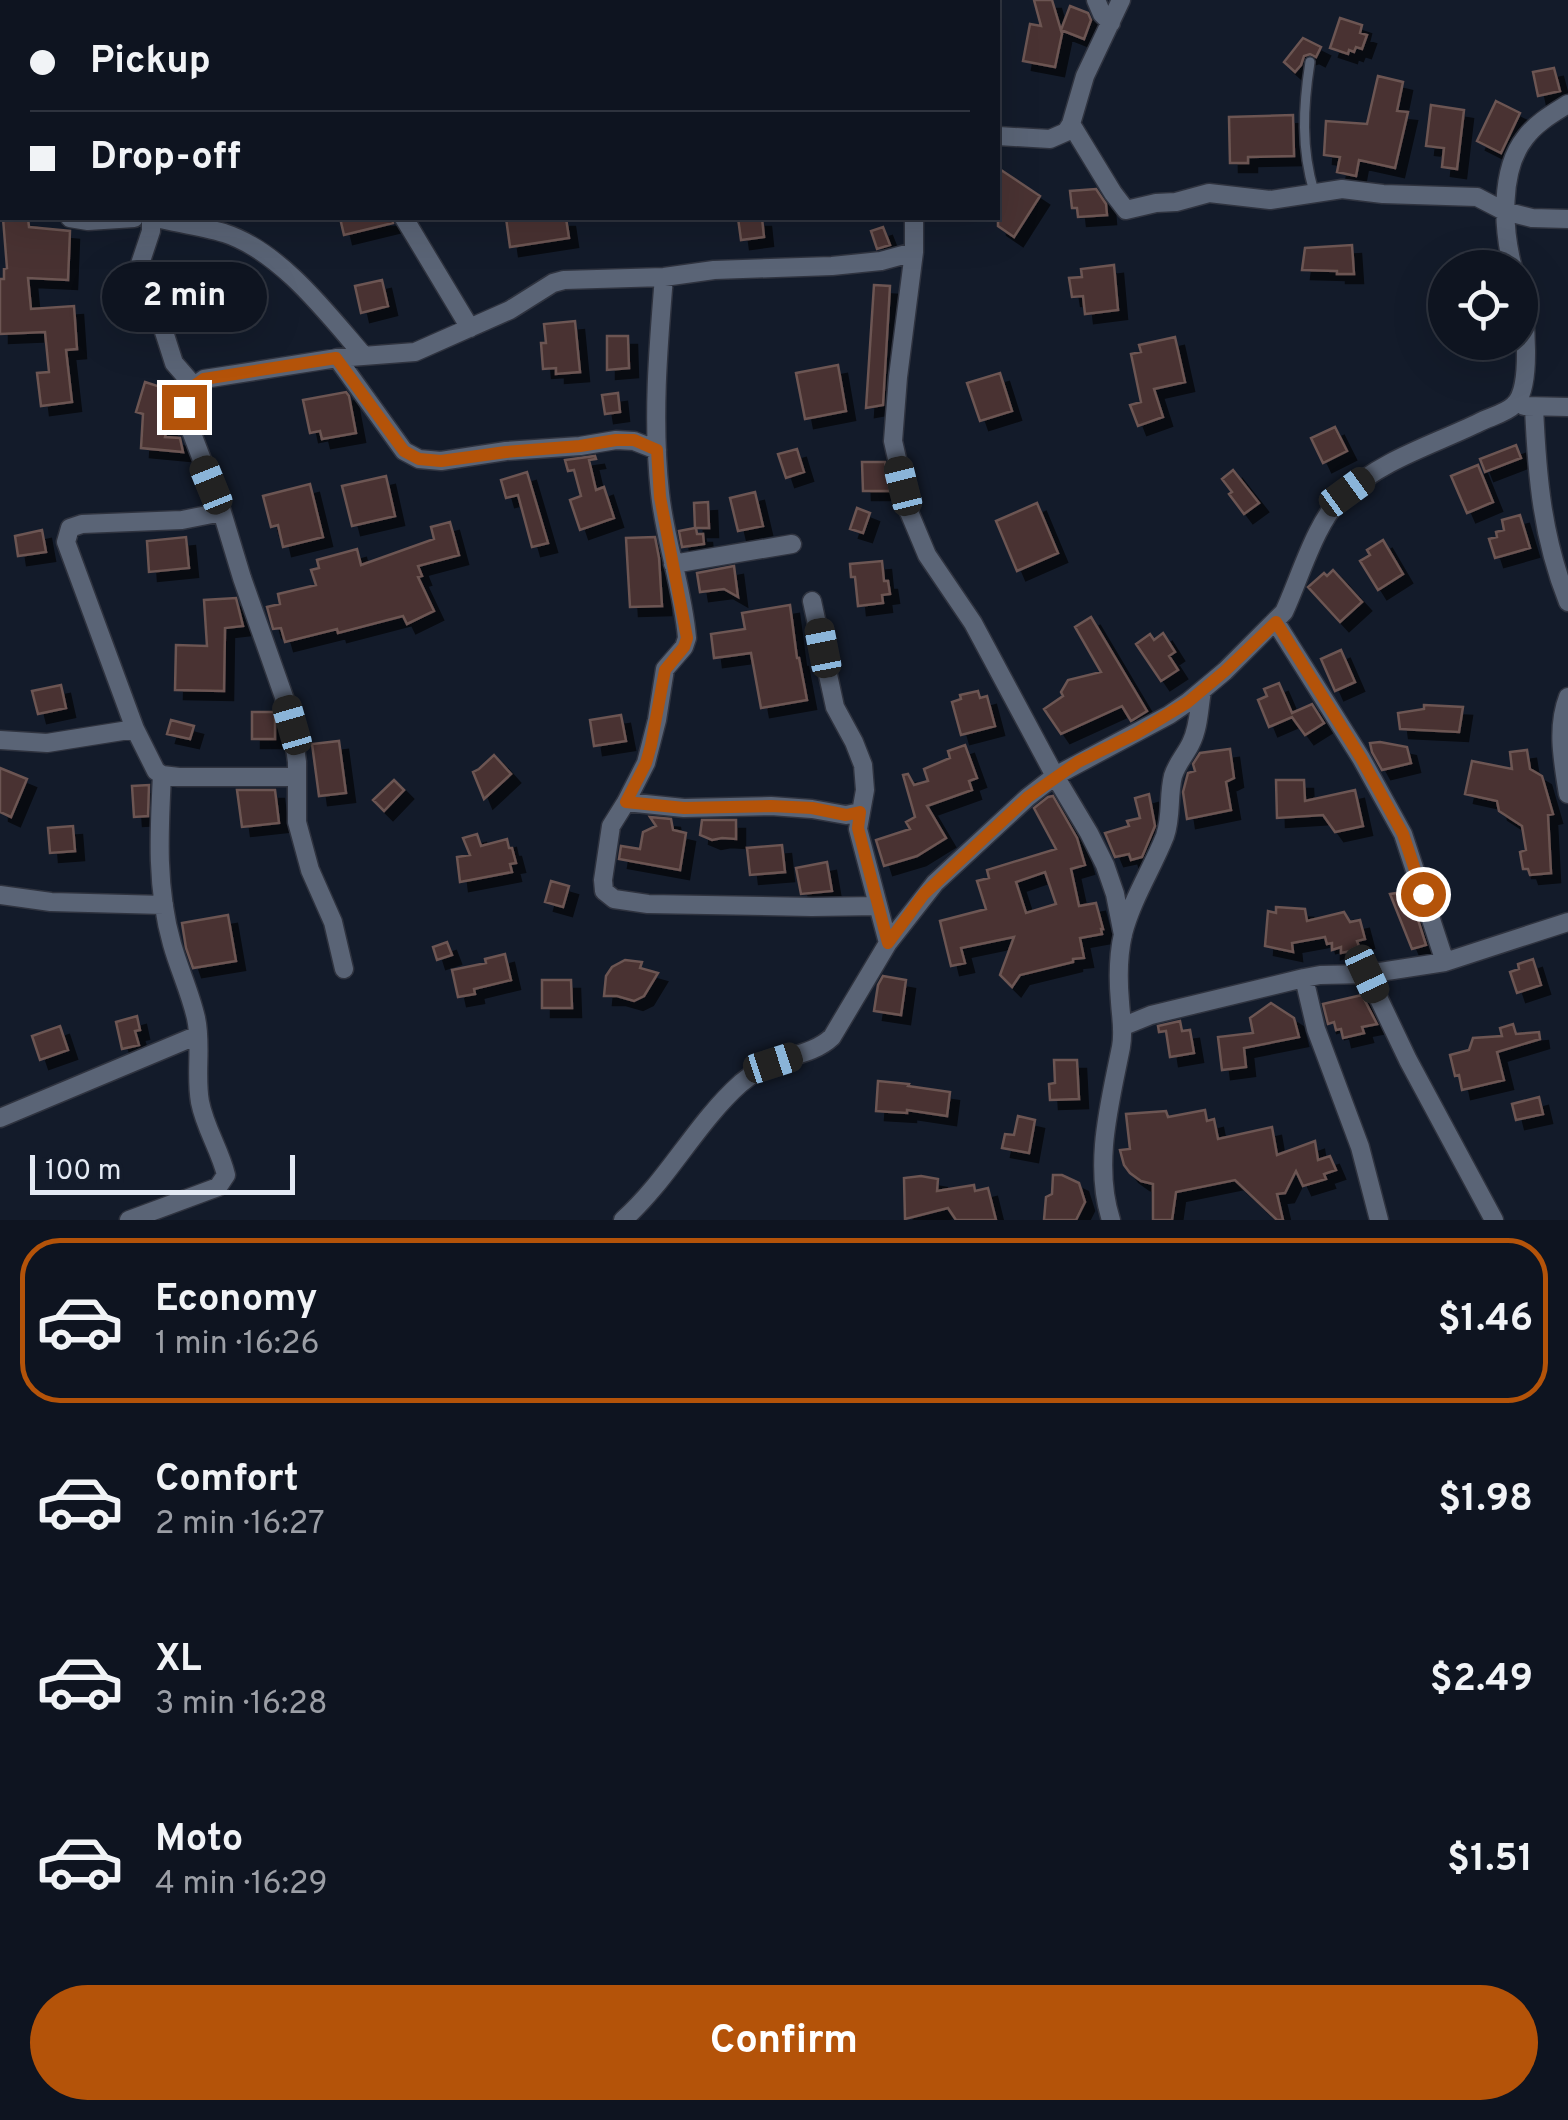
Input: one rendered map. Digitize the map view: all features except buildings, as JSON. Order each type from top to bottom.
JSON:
[{"type":"street","points":[[1096,0],[1111,23]]},
{"type":"street","points":[[1000,136],[1050,139],[1062,135],[1071,124],[1085,76],[1121,0]]},
{"type":"street","points":[[1509,250],[1504,210],[1506,188],[1522,141],[1538,124],[1568,104]]},
{"type":"street","points":[[1071,124],[1126,210],[1209,193],[1270,200],[1342,188],[1397,195],[1477,197],[1532,218],[1568,219]]},
{"type":"street","points":[[153,220],[139,267],[139,281],[157,310],[174,364],[194,386]]},
{"type":"street","points":[[162,220],[226,234],[247,244],[293,276],[364,356]]},
{"type":"street","points":[[405,220],[470,328]]},
{"type":"street","points":[[914,220],[914,252],[893,442],[909,512],[926,555],[973,622],[1105,865],[1123,935]]},
{"type":"street","points":[[344,969],[333,922],[310,870],[297,822],[292,725],[284,697],[186,418],[184,407],[194,386],[204,379],[336,358],[415,352],[520,305],[558,281],[832,266],[881,261],[914,252]]},
{"type":"street","points":[[664,276],[656,368],[657,450],[660,497],[687,638],[665,670],[646,763],[614,819],[608,842],[606,894],[614,899],[666,904],[878,906]]},
{"type":"street","points":[[336,358],[404,451],[419,459],[441,461],[616,440],[634,440],[657,450]]},
{"type":"street","points":[[1514,406],[1522,391],[1525,360]]},
{"type":"street","points":[[623,1220],[652,1191],[739,1085],[766,1065],[818,1048],[832,1038],[888,943],[935,883],[1028,797],[1055,776],[1169,715],[1276,622],[1328,514],[1347,492],[1415,450],[1514,406],[1568,407]]},
{"type":"street","points":[[1534,407],[1545,531],[1568,602]]},
{"type":"street","points":[[129,1220],[218,1186],[226,1175],[200,1102],[196,1018],[164,905],[158,857],[162,776],[135,729],[69,554],[66,536],[70,528],[82,524],[182,520],[222,512]]},
{"type":"street","points":[[674,564],[792,544]]},
{"type":"street","points":[[812,601],[835,707],[860,755],[865,774],[866,790],[858,828],[888,943]]},
{"type":"street","points":[[1276,622],[1361,758],[1403,834],[1445,962]]},
{"type":"street","points":[[1111,1220],[1106,1204],[1104,1152],[1124,1026],[1118,973],[1123,935],[1136,895],[1165,834],[1170,818],[1171,784],[1195,732],[1202,690]]},
{"type":"street","points":[[1568,698],[1562,755],[1568,794]]},
{"type":"street","points":[[0,740],[47,743],[135,729]]},
{"type":"street","points":[[162,776],[297,777]]},
{"type":"street","points":[[626,802],[684,808],[812,808],[846,815],[860,812]]},
{"type":"street","points":[[0,894],[52,902],[164,905]]},
{"type":"street","points":[[1124,1026],[1152,1015],[1304,978],[1367,974],[1445,962],[1568,922]]},
{"type":"street","points":[[1367,974],[1408,1060],[1494,1220]]},
{"type":"street","points":[[1304,978],[1316,1030],[1360,1147],[1379,1220]]},
{"type":"street","points":[[0,1118],[198,1035]]},
{"type":"lane","points":[[1310,62],[1303,120],[1314,192]]},
{"type":"route","points":[[184,407],[194,386],[204,379],[336,358],[404,451],[419,459],[441,461],[616,440],[634,440],[657,450],[660,497],[687,638],[684,647],[666,665],[646,763],[626,802],[684,808],[812,808],[846,815],[860,812],[858,828],[888,943],[924,894],[1028,797],[1078,762],[1188,702],[1276,622],[1361,758],[1403,834],[1423,894]]}]
